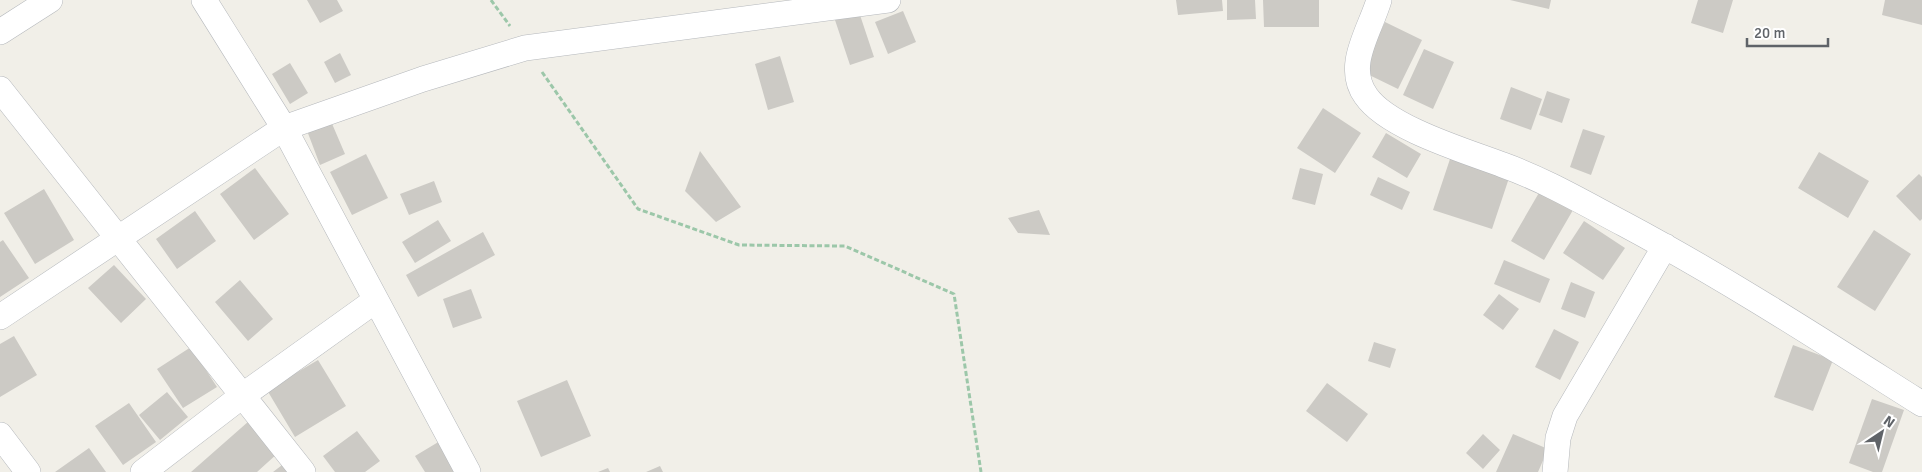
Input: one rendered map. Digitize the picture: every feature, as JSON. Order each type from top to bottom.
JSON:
[{"type":"street","points":[[0,32],[50,0]]},
{"type":"street","points":[[204,0],[284,128],[468,472]]},
{"type":"street","points":[[0,317],[284,128],[423,79],[525,48],[888,0]]},
{"type":"street","points":[[1379,0],[1357,59],[1358,82],[1366,97],[1390,118],[1432,139],[1529,174],[1665,246],[1736,287],[1922,404]]},
{"type":"street","points":[[0,89],[304,472]]},
{"type":"street","points":[[1555,472],[1558,438],[1565,416],[1665,246]]},
{"type":"street","points":[[143,472],[242,396],[376,300]]},
{"type":"street","points":[[0,435],[28,472]]},
{"type":"path","points":[[525,48],[638,209],[739,245],[845,246],[954,294],[981,472]]},
{"type":"building","points":[[307,0],[337,0],[343,11],[320,23]]},
{"type":"building","points":[[1176,0],[1222,0],[1223,11],[1178,15]]},
{"type":"building","points":[[1227,0],[1255,0],[1256,19],[1227,20]]},
{"type":"building","points":[[1263,0],[1319,0],[1319,27],[1264,27]]},
{"type":"building","points":[[1510,0],[1551,0],[1549,9]]},
{"type":"building","points":[[1698,0],[1733,0],[1723,33],[1691,23]]},
{"type":"building","points":[[1885,0],[1922,0],[1922,25],[1882,15]]},
{"type":"building","points":[[903,11],[916,42],[888,54],[875,22]]},
{"type":"building","points":[[859,12],[874,57],[850,65],[835,20]]},
{"type":"building","points":[[1385,22],[1422,40],[1398,89],[1361,71]]},
{"type":"building","points":[[1424,49],[1454,62],[1433,109],[1403,95]]},
{"type":"building","points":[[340,53],[351,75],[335,83],[324,62]]},
{"type":"building","points":[[780,56],[794,102],[768,110],[755,64]]},
{"type":"building","points":[[290,63],[308,93],[290,104],[272,74]]},
{"type":"building","points":[[1511,87],[1542,99],[1531,130],[1500,119]]},
{"type":"building","points":[[1547,91],[1570,99],[1562,123],[1539,115]]},
{"type":"building","points":[[1323,108],[1361,133],[1335,173],[1297,148]]},
{"type":"building","points":[[330,119],[345,154],[320,165],[306,128]]},
{"type":"building","points":[[1583,129],[1605,136],[1591,175],[1570,167]]},
{"type":"building","points":[[1386,133],[1421,154],[1407,178],[1372,157]]},
{"type":"building","points":[[700,151],[741,207],[716,222],[685,191]]},
{"type":"building","points":[[1819,152],[1869,181],[1848,218],[1798,188]]},
{"type":"building","points":[[366,154],[388,198],[352,215],[330,172]]},
{"type":"building","points":[[1451,156],[1510,175],[1492,229],[1433,210]]},
{"type":"building","points":[[255,168],[289,214],[254,240],[220,194]]},
{"type":"building","points":[[1300,168],[1323,174],[1315,205],[1292,199]]},
{"type":"building","points":[[1919,174],[1922,177],[1922,219],[1920,221],[1896,196]]},
{"type":"building","points":[[1378,177],[1410,192],[1402,210],[1370,195]]},
{"type":"building","points":[[434,181],[442,202],[409,215],[400,194]]},
{"type":"building","points":[[44,189],[74,240],[35,264],[4,213]]},
{"type":"building","points":[[1540,191],[1573,210],[1544,260],[1511,241]]},
{"type":"building","points":[[1039,210],[1050,235],[1018,233],[1008,218]]},
{"type":"building","points":[[195,211],[216,241],[177,269],[156,239]]},
{"type":"building","points":[[438,220],[451,241],[415,263],[402,242]]},
{"type":"building","points":[[1584,221],[1625,248],[1603,280],[1563,253]]},
{"type":"building","points":[[1874,230],[1911,254],[1875,311],[1837,287]]},
{"type":"building","points":[[483,232],[495,255],[418,297],[406,275]]},
{"type":"building","points":[[3,240],[29,278],[0,297],[0,242]]},
{"type":"building","points":[[1504,260],[1550,279],[1540,303],[1494,284]]},
{"type":"building","points":[[114,265],[146,299],[121,323],[88,288]]},
{"type":"building","points":[[240,280],[273,319],[248,341],[215,302]]},
{"type":"building","points":[[1571,282],[1595,292],[1585,318],[1561,309]]},
{"type":"building","points":[[471,289],[482,318],[453,328],[443,299]]},
{"type":"building","points":[[1499,294],[1519,309],[1503,330],[1483,315]]},
{"type":"building","points":[[1554,329],[1579,342],[1560,380],[1535,367]]},
{"type":"building","points":[[14,336],[37,375],[0,397],[0,344]]},
{"type":"building","points":[[1374,342],[1396,349],[1390,368],[1368,361]]},
{"type":"building","points":[[1793,345],[1833,360],[1813,411],[1774,397]]},
{"type":"building","points":[[191,347],[217,387],[183,408],[157,369]]},
{"type":"building","points":[[318,360],[346,406],[295,437],[267,390]]},
{"type":"building","points":[[567,380],[591,436],[541,457],[517,401]]},
{"type":"building","points":[[1327,383],[1368,414],[1347,442],[1306,411]]},
{"type":"building","points":[[167,392],[188,417],[160,440],[139,415]]},
{"type":"building","points":[[1872,399],[1904,410],[1882,472],[1873,472],[1849,463]]},
{"type":"building","points":[[129,403],[156,442],[123,465],[95,426]]},
{"type":"building","points":[[249,421],[278,453],[257,472],[191,472]]},
{"type":"building","points":[[357,431],[380,461],[365,472],[335,472],[323,456]]},
{"type":"building","points":[[1483,434],[1500,450],[1483,469],[1466,453]]},
{"type":"building","points":[[1513,434],[1548,449],[1538,472],[1496,472]]},
{"type":"building","points":[[440,441],[459,472],[425,472],[415,456]]},
{"type":"building","points":[[89,448],[106,472],[55,472]]},
{"type":"building","points":[[286,462],[295,472],[273,472]]},
{"type":"building","points":[[660,466],[663,472],[646,472]]},
{"type":"building","points":[[608,468],[610,472],[598,472]]}]
